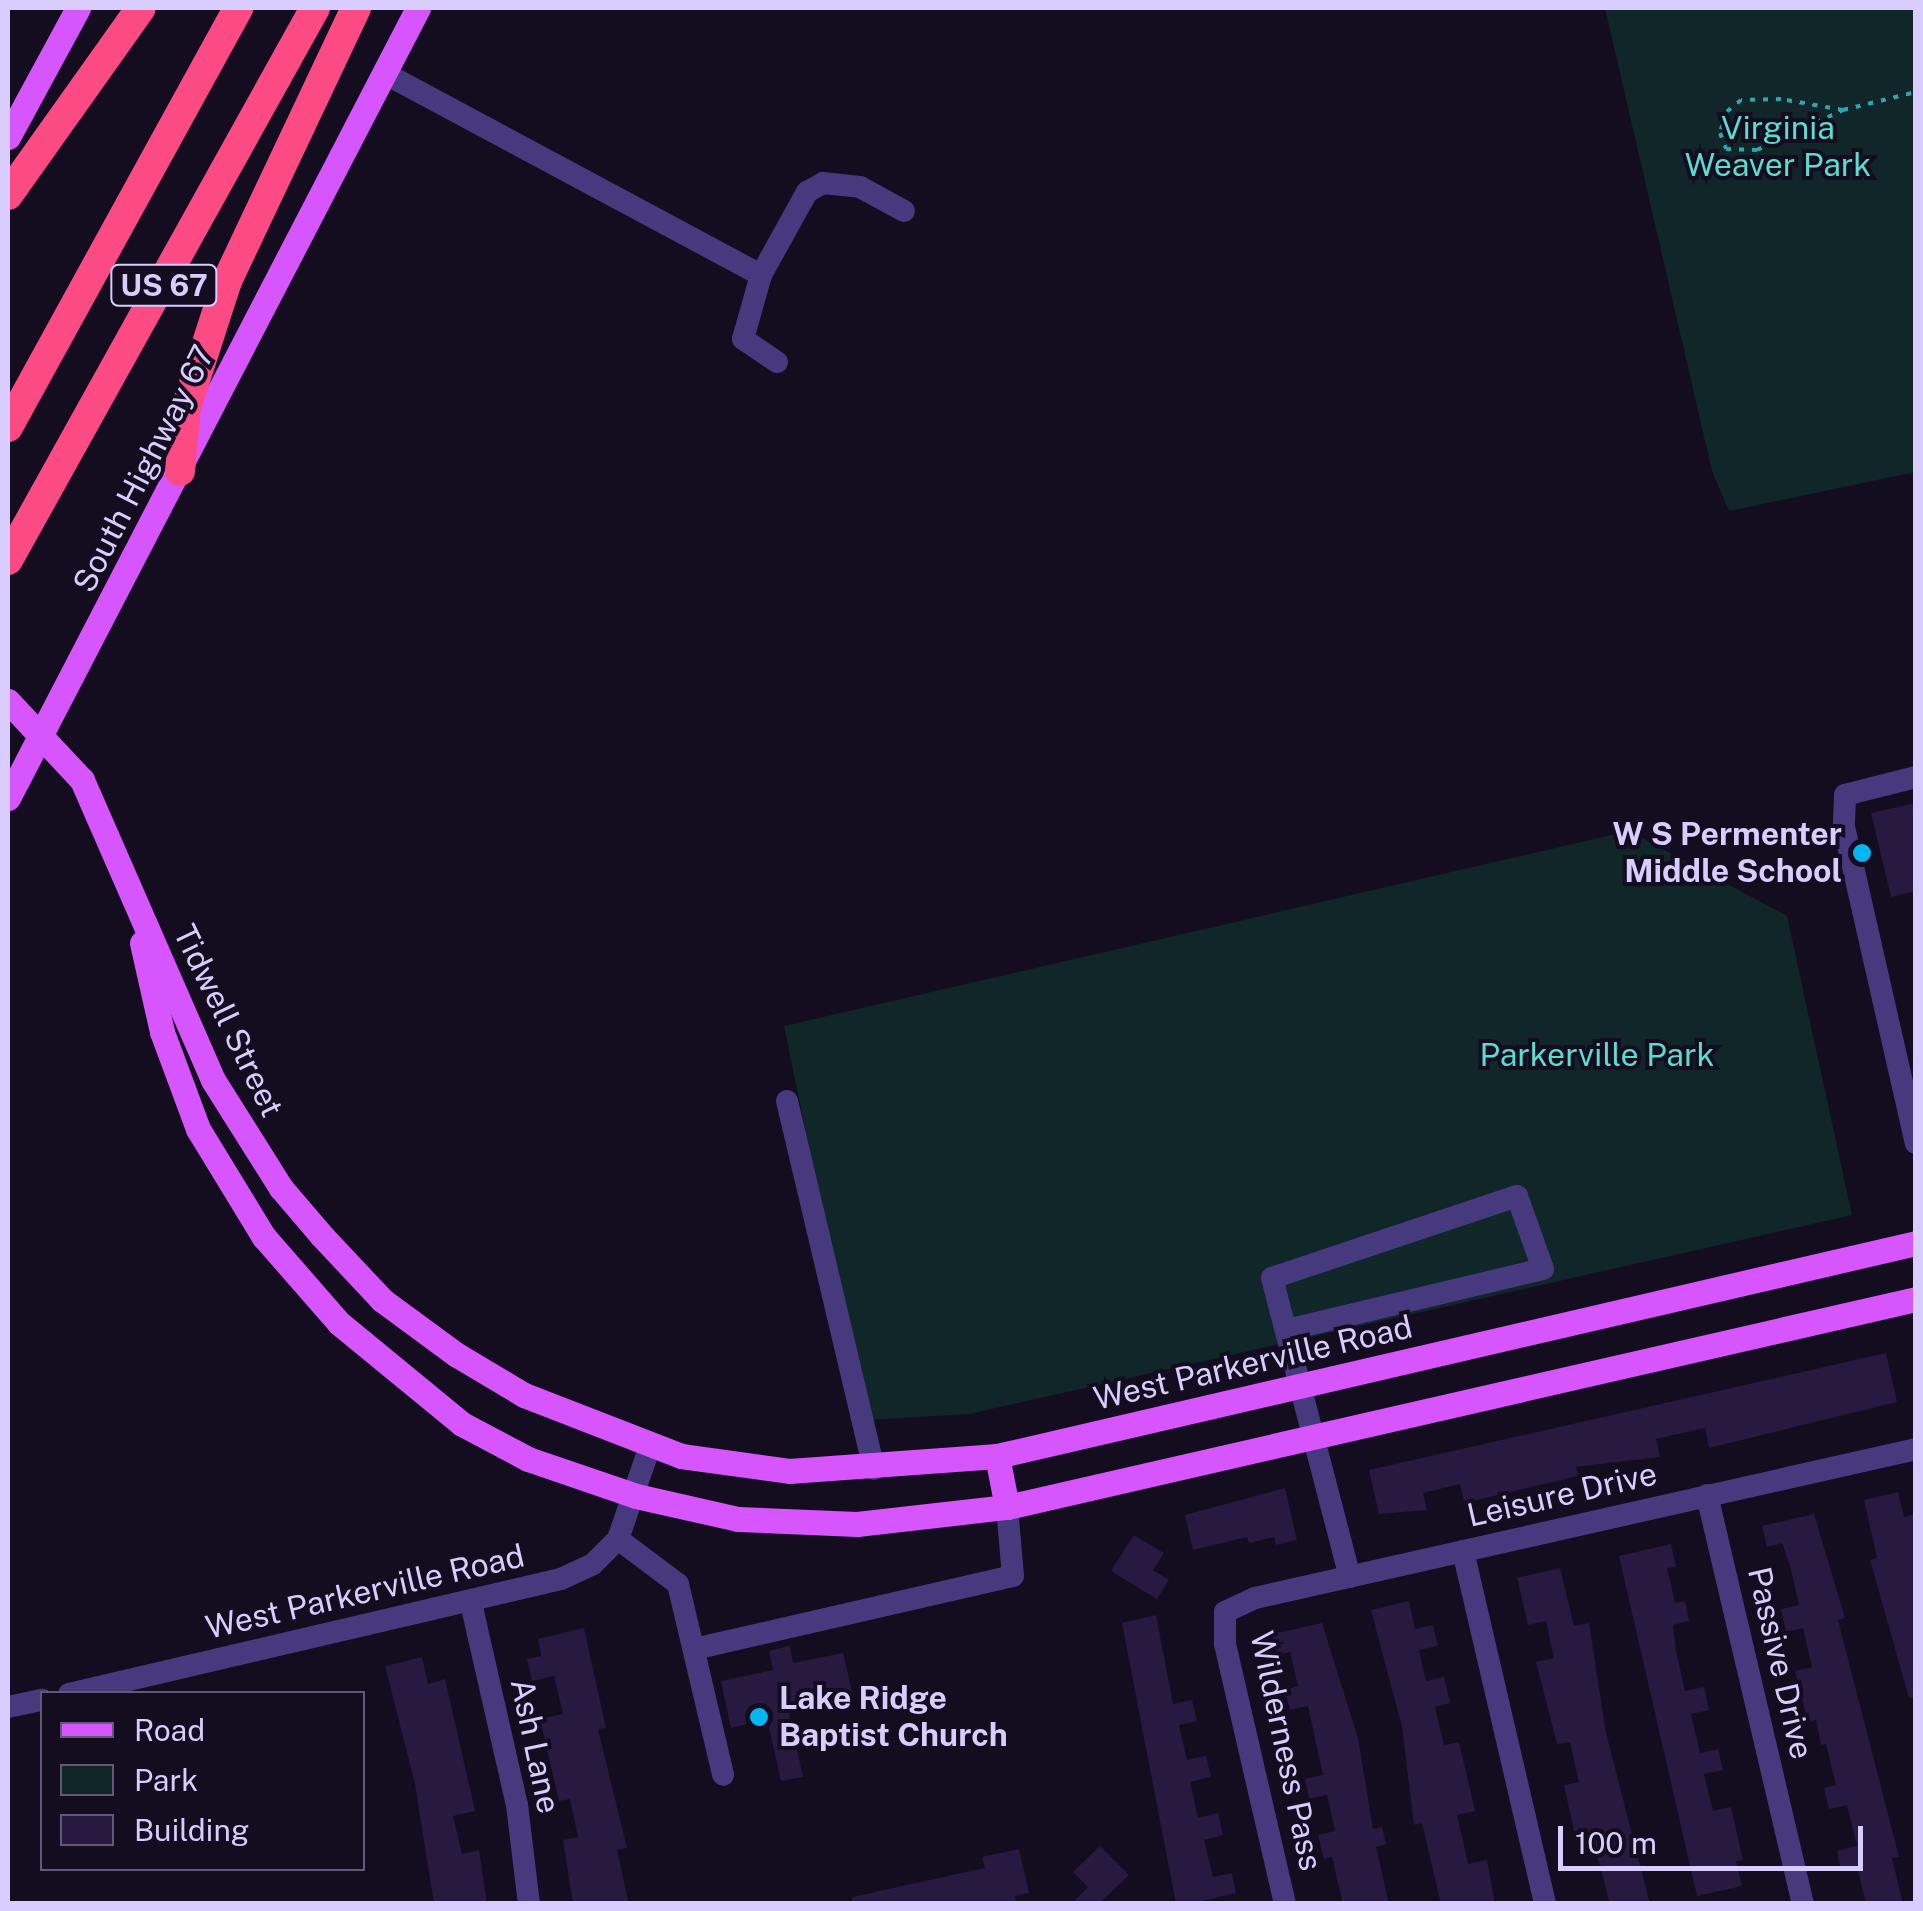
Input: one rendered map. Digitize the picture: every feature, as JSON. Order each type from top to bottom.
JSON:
[{"type":"highway","points":[[8,195],[141,8]]},
{"type":"highway","name":"US 67","points":[[8,427],[238,8]]},
{"type":"highway","name":"US 67","points":[[8,560],[315,8]]},
{"type":"highway","points":[[180,472],[186,408],[228,281],[356,8]]},
{"type":"main road","points":[[8,136],[78,8]]},
{"type":"main road","name":"South Highway 67","points":[[8,798],[418,8]]},
{"type":"main road","name":"Tidwell Street","points":[[8,701],[82,780],[214,1080],[281,1188],[322,1236],[382,1300],[458,1354],[524,1395],[650,1446]]},
{"type":"main road","name":"Tidwell Street","points":[[134,898],[176,1079],[225,1180],[297,1278],[339,1323],[462,1424],[528,1459],[636,1496]]},
{"type":"main road","name":"West Parkerville Road","points":[[650,1446],[737,1467],[874,1469],[998,1456],[1916,1242]]},
{"type":"main road","points":[[1778,1331],[1916,1280]]},
{"type":"main road","points":[[636,1496],[738,1518],[801,1524],[935,1519],[1007,1507],[1916,1299]]},
{"type":"main road","points":[[998,1456],[1007,1507]]},
{"type":"street","points":[[384,73],[761,275]]},
{"type":"street","points":[[777,362],[743,339],[761,275],[807,192],[823,183],[860,187],[904,210]]},
{"type":"street","points":[[1916,777],[1844,795],[1844,827],[1916,1142]]},
{"type":"street","points":[[787,1101],[874,1469]]},
{"type":"street","points":[[1290,1329],[1543,1269],[1517,1196],[1272,1278],[1290,1329],[1350,1577]]},
{"type":"street","name":"West Parkerville Road","points":[[82,1691],[561,1579],[593,1564],[618,1539],[636,1496],[650,1446]]},
{"type":"street","name":"Leisure Drive","points":[[1225,1612],[1255,1598],[1916,1448]]},
{"type":"street","name":"Passive Drive","points":[[1707,1495],[1802,1904]]},
{"type":"street","points":[[694,1649],[1013,1576],[1007,1507]]},
{"type":"street","points":[[618,1539],[678,1584],[724,1775]]},
{"type":"street","points":[[1463,1551],[1544,1904]]},
{"type":"street","name":"Ash Lane","points":[[471,1603],[517,1805],[529,1904]]},
{"type":"street","name":"Wilderness Pass","points":[[1225,1612],[1225,1644],[1285,1904]]},
{"type":"street","points":[[8,1708],[40,1700]]},
{"type":"path","points":[[1843,110],[1782,98],[1741,100],[1726,112],[1720,133],[1726,149],[1758,150],[1843,110],[1916,92]]},
{"type":"green space","name":"Virginia Weaver Park","points":[[1605,8],[1915,8],[1915,472],[1729,511],[1712,471]]},
{"type":"green space","name":"Parkerville Park","points":[[1629,831],[1787,916],[1852,1215],[969,1414],[865,1420],[784,1026]]},
{"type":"building","points":[[1916,803],[1916,891],[1891,897],[1871,813]]},
{"type":"building","points":[[1886,1353],[1897,1402],[1709,1448],[1705,1428],[1656,1439],[1660,1457],[1576,1467],[1578,1476],[1464,1503],[1460,1484],[1423,1493],[1427,1510],[1379,1514],[1369,1470]]},
{"type":"building","points":[[1285,1488],[1297,1540],[1276,1545],[1274,1537],[1249,1543],[1247,1537],[1193,1550],[1185,1515]]},
{"type":"building","points":[[1898,1492],[1904,1517],[1916,1514],[1916,1697],[1909,1698],[1870,1560],[1877,1558],[1864,1500]]},
{"type":"building","points":[[1814,1514],[1845,1618],[1838,1620],[1899,1857],[1892,1858],[1903,1904],[1866,1904],[1857,1866],[1841,1870],[1837,1851],[1857,1846],[1847,1805],[1829,1809],[1824,1788],[1836,1785],[1826,1744],[1821,1745],[1816,1720],[1808,1722],[1795,1671],[1812,1667],[1803,1628],[1786,1632],[1781,1609],[1799,1605],[1791,1569],[1782,1543],[1767,1547],[1762,1526]]},
{"type":"building","points":[[1134,1535],[1164,1553],[1153,1570],[1169,1580],[1157,1599],[1111,1571]]},
{"type":"building","points":[[1671,1544],[1676,1567],[1667,1568],[1675,1603],[1685,1601],[1689,1621],[1673,1625],[1685,1691],[1704,1687],[1709,1710],[1691,1714],[1700,1753],[1718,1749],[1723,1770],[1704,1774],[1713,1811],[1731,1807],[1743,1860],[1736,1861],[1742,1886],[1697,1896],[1619,1556]]},
{"type":"building","points":[[1560,1568],[1574,1626],[1589,1623],[1606,1733],[1650,1904],[1610,1904],[1591,1832],[1575,1836],[1564,1785],[1579,1782],[1570,1742],[1557,1744],[1536,1662],[1554,1658],[1546,1621],[1528,1625],[1517,1578]]},
{"type":"building","points":[[1409,1601],[1415,1629],[1433,1625],[1438,1646],[1419,1650],[1426,1681],[1444,1677],[1450,1703],[1435,1707],[1444,1745],[1459,1742],[1475,1811],[1457,1815],[1468,1864],[1487,1860],[1495,1904],[1441,1904],[1422,1823],[1414,1825],[1402,1727],[1371,1610]]},
{"type":"building","points":[[1156,1615],[1173,1704],[1192,1700],[1197,1721],[1179,1725],[1187,1760],[1206,1756],[1211,1777],[1190,1782],[1198,1818],[1218,1813],[1223,1835],[1204,1840],[1213,1877],[1232,1873],[1236,1893],[1190,1904],[1176,1904],[1122,1623]]},
{"type":"building","points":[[1322,1623],[1358,1738],[1373,1829],[1382,1827],[1386,1844],[1376,1847],[1389,1904],[1343,1904],[1332,1857],[1324,1859],[1318,1835],[1335,1831],[1327,1795],[1309,1799],[1305,1779],[1323,1775],[1308,1706],[1290,1710],[1285,1690],[1298,1686],[1290,1652],[1277,1655],[1272,1634]]},
{"type":"building","points":[[584,1628],[606,1728],[598,1729],[627,1848],[617,1850],[629,1904],[573,1904],[563,1840],[578,1837],[570,1799],[559,1801],[540,1719],[563,1714],[554,1676],[532,1681],[527,1659],[541,1656],[538,1639]]},
{"type":"building","name":"Lake Ridge Baptist Church","points":[[790,1646],[793,1663],[843,1653],[854,1700],[789,1714],[803,1777],[781,1781],[767,1719],[731,1728],[721,1681],[773,1670],[769,1651]]},
{"type":"building","points":[[422,1657],[428,1684],[445,1679],[475,1811],[453,1816],[462,1854],[479,1850],[487,1904],[434,1904],[415,1784],[385,1666]]},
{"type":"building","points":[[1100,1846],[1129,1875],[1099,1904],[1071,1904],[1088,1887],[1073,1872]]},
{"type":"building","points":[[1019,1849],[1029,1893],[1015,1896],[1017,1904],[852,1904],[852,1897],[985,1868],[982,1857]]},
{"type":"place","name":"W S Permenter Middle School","points":[[1862,853]]},
{"type":"place","name":"Lake Ridge Baptist Church","points":[[759,1717]]}]
